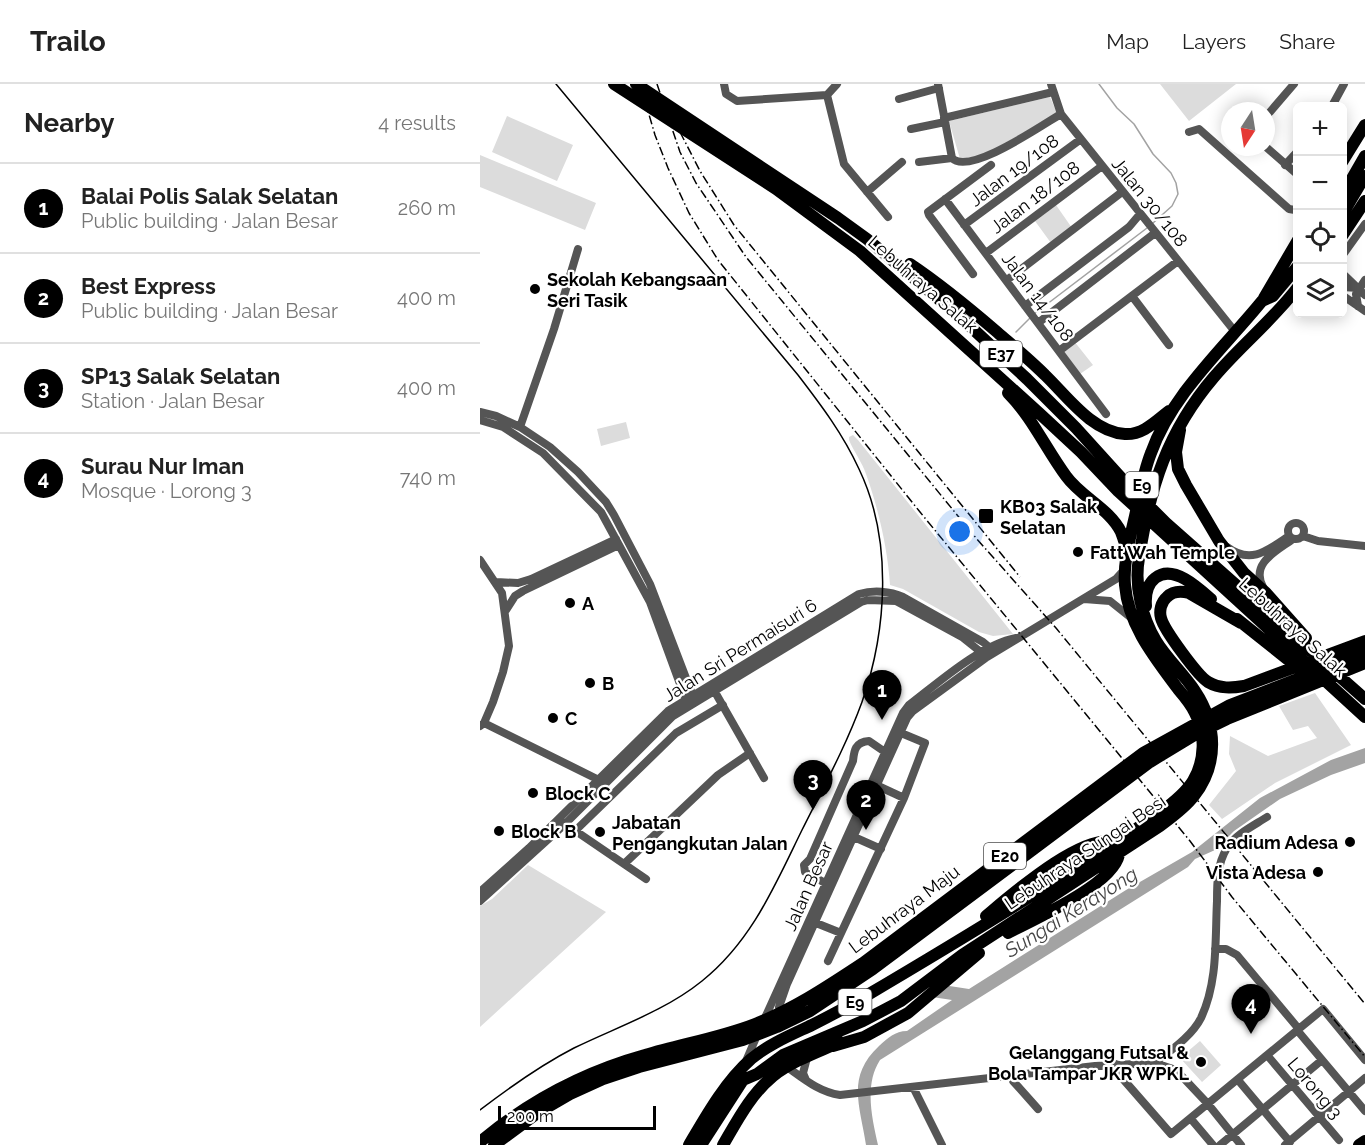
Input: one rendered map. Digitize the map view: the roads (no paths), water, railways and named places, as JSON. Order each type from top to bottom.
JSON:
[{"type":"highway","name":"Lebuhraya Salak","points":[[614,84],[709,138],[867,238],[952,310],[1027,379],[1076,428],[1121,486]]},
{"type":"highway","name":"Lebuhraya Salak","points":[[636,84],[860,251],[1121,486],[1365,717]]},
{"type":"highway","points":[[1346,156],[1365,124]]},
{"type":"highway","points":[[1347,187],[1365,156]]},
{"type":"highway","points":[[1345,210],[1365,176]]},
{"type":"highway","points":[[1347,228],[1365,201]]},
{"type":"highway","points":[[867,238],[882,245],[954,296],[1044,375],[1078,409],[1098,424],[1126,434],[1142,431],[1175,407]]},
{"type":"highway","points":[[1262,302],[1293,249]]},
{"type":"highway","name":"Lebuhraya Sungai Besi","points":[[689,1145],[722,1094],[743,1067],[768,1046],[865,997],[960,939],[1051,889],[1182,809],[1194,797],[1211,764],[1213,750],[1207,712],[1194,690],[1145,642],[1134,621],[1125,584],[1128,553],[1148,461],[1162,427],[1203,370],[1262,302],[1273,296],[1293,272]]},
{"type":"highway","name":"Lebuhraya Sungai Besi","points":[[1161,657],[1141,604],[1137,582],[1138,560],[1158,473],[1173,434],[1183,418],[1214,377],[1280,311],[1293,294]]},
{"type":"highway","points":[[1280,311],[1293,303]]},
{"type":"highway","points":[[948,328],[969,355],[1024,412],[1077,489],[1114,522],[1121,531],[1128,553]]},
{"type":"highway","points":[[1183,418],[1176,452],[1178,469],[1186,485],[1219,541],[1244,573],[1266,593],[1311,643],[1324,662]]},
{"type":"highway","name":"Lebuhraya Salak","points":[[1163,526],[1365,699]]},
{"type":"highway","points":[[1148,623],[1146,597],[1152,580],[1160,575],[1171,574],[1182,577],[1321,687],[1365,725]]},
{"type":"highway","points":[[1241,623],[1189,592],[1171,594],[1166,598],[1161,609],[1162,621],[1199,675],[1210,683],[1228,688],[1244,686],[1365,641]]},
{"type":"highway","name":"Lebuhraya Maju","points":[[480,1142],[529,1106],[570,1082],[605,1067],[646,1054],[723,1035],[785,1011],[823,990],[862,963],[1143,753],[1230,705],[1365,653]]},
{"type":"highway","points":[[1303,660],[1321,687]]},
{"type":"highway","name":"Lebuhraya Maju","points":[[494,1145],[531,1117],[570,1094],[603,1079],[639,1067],[743,1040],[810,1011],[873,969],[1150,762],[1196,734],[1227,719],[1365,663]]},
{"type":"highway","points":[[833,1046],[864,1037],[884,1028],[908,1012],[973,957],[999,939],[1086,891],[1116,863],[1121,852],[1117,843],[1107,840],[1092,843],[1060,860],[960,939]]},
{"type":"highway","name":"Lebuhraya Sungai Besi","points":[[701,1145],[743,1080],[757,1074],[783,1055],[863,1020],[906,998],[1051,889]]},
{"type":"highway","points":[[723,1145],[760,1088],[787,1067],[870,1028],[889,1015],[906,998],[905,994],[897,991],[895,983],[898,976]]},
{"type":"highway","points":[[709,1145],[741,1094],[757,1074]]},
{"type":"highway","points":[[1359,1145],[1365,1141]]},
{"type":"street","points":[[724,84],[726,94],[736,100],[827,95],[837,84]]},
{"type":"street","points":[[1275,106],[1294,84]]},
{"type":"street","points":[[1334,102],[1344,84]]},
{"type":"street","points":[[899,99],[938,86],[952,158],[956,162],[963,163],[985,158],[1061,114]]},
{"type":"street","points":[[911,129],[1052,88]]},
{"type":"street","name":"Jalan 30/108","points":[[1052,88],[1061,114],[1236,333]]},
{"type":"street","points":[[827,95],[844,164],[888,217]]},
{"type":"street","points":[[1189,132],[1199,129],[1289,209],[1293,210]]},
{"type":"street","name":"Jalan 19/108","points":[[964,225],[1081,139]]},
{"type":"street","points":[[1275,156],[1293,171]]},
{"type":"street","points":[[1285,165],[1293,156]]},
{"type":"street","points":[[919,162],[952,158]]},
{"type":"street","points":[[867,192],[902,162]]},
{"type":"street","points":[[973,274],[928,212],[991,165]]},
{"type":"street","name":"Jalan 18/108","points":[[986,253],[1102,166]]},
{"type":"street","points":[[1007,280],[1122,192]]},
{"type":"street","name":"Jalan 14/108","points":[[945,199],[1106,414]]},
{"type":"street","points":[[1027,309],[1142,217]]},
{"type":"street","points":[[1347,249],[1365,224]]},
{"type":"street","points":[[1036,321],[1155,233]]},
{"type":"street","points":[[519,427],[554,329],[578,249]]},
{"type":"street","points":[[1059,351],[1178,261]]},
{"type":"street","points":[[1347,277],[1365,295]]},
{"type":"street","points":[[1362,308],[1356,298],[1365,280]]},
{"type":"street","points":[[1347,287],[1359,288]]},
{"type":"street","points":[[1132,296],[1168,345]]},
{"type":"street","points":[[1347,298],[1362,308]]},
{"type":"street","points":[[480,412],[496,416],[519,427],[550,447],[606,502],[650,584],[687,683],[691,702]]},
{"type":"street","points":[[480,420],[503,427],[543,453],[601,512],[619,541],[627,561],[650,602],[678,681],[691,702]]},
{"type":"street","points":[[583,492],[591,486]]},
{"type":"street","points":[[1291,537],[1288,530],[1290,526],[1297,523],[1304,529],[1303,536]]},
{"type":"street","points":[[506,610],[515,596],[606,547],[611,529]]},
{"type":"street","points":[[619,541],[621,530]]},
{"type":"street","points":[[1219,541],[1232,550],[1251,555],[1260,554],[1291,537],[1299,539],[1303,536],[1318,541],[1365,546]]},
{"type":"street","points":[[1266,593],[1260,581],[1260,567],[1291,537]]},
{"type":"street","points":[[496,582],[518,583],[531,579],[619,541]]},
{"type":"street","points":[[619,541],[630,548]]},
{"type":"street","points":[[606,547],[627,561]]},
{"type":"street","points":[[480,560],[501,593],[506,610],[509,646],[503,672],[482,725],[601,781]]},
{"type":"street","name":"Jalan Besar","points":[[992,649],[1017,638],[1083,600],[1116,579],[1126,568]]},
{"type":"street","name":"Jalan Sri Permaisuri 6","points":[[480,892],[561,821],[585,790],[601,781],[691,702],[867,596],[890,596],[992,649]]},
{"type":"street","points":[[1083,600],[1110,601],[1134,621]]},
{"type":"street","points":[[961,666],[969,650],[964,634],[1003,641]]},
{"type":"street","name":"Jalan Sri Permaisuri 6","points":[[964,634],[984,654]]},
{"type":"street","name":"Jalan Besar","points":[[743,1067],[795,959],[885,752],[909,705],[961,666],[1003,641],[1017,638]]},
{"type":"street","name":"Jalan Besar","points":[[811,1026],[794,1024],[783,1018],[779,1012],[795,959],[816,923],[876,785],[913,711],[984,654]]},
{"type":"street","points":[[668,711],[678,697],[678,681]]},
{"type":"street","points":[[687,683],[713,688],[764,778]]},
{"type":"street","name":"Jalan Sri Permaisuri 6","points":[[480,901],[668,711],[691,702]]},
{"type":"street","points":[[575,831],[676,733],[723,705]]},
{"type":"street","points":[[828,961],[904,798],[925,743],[901,733]]},
{"type":"street","points":[[826,884],[805,872],[804,865],[810,859],[853,761],[854,750],[860,743],[869,741],[885,752]]},
{"type":"street","points":[[624,864],[718,775],[750,753]]},
{"type":"street","points":[[585,773],[585,790]]},
{"type":"street","points":[[876,785],[904,798]]},
{"type":"street","points":[[1155,1063],[1173,1050],[1200,1021],[1210,994],[1215,949],[1217,878],[1221,860],[1228,846],[1246,830],[1267,817]]},
{"type":"street","points":[[561,821],[646,879]]},
{"type":"street","points":[[854,837],[881,849]]},
{"type":"street","points":[[816,923],[841,933]]},
{"type":"street","points":[[1215,949],[1226,950],[1237,955],[1365,1111]]},
{"type":"street","points":[[1115,1064],[1116,1071],[1168,1133],[1173,1133],[1323,1009],[1365,1060]]},
{"type":"street","name":"Lorong 3","points":[[1267,1055],[1339,1140]]},
{"type":"street","points":[[806,1080],[803,1073],[807,1058]]},
{"type":"street","points":[[1220,1145],[1322,1060]]},
{"type":"street","points":[[787,1067],[828,1093],[840,1095],[1115,1064],[1155,1063],[1176,1070],[1208,1104],[1241,1145]]},
{"type":"street","points":[[1012,1076],[1013,1081],[1038,1109]]},
{"type":"street","points":[[1238,1080],[1288,1143],[1365,1078]]},
{"type":"street","points":[[913,1087],[942,1145]]},
{"type":"street","points":[[1191,1119],[1213,1145]]},
{"type":"street","points":[[728,1145],[732,1137],[732,1130]]},
{"type":"waterway","points":[[1099,84],[1117,108],[1134,124],[1153,154],[1171,173],[1176,183],[1178,194],[1172,206],[1153,223]]},
{"type":"waterway","points":[[1034,314],[1147,228]]},
{"type":"waterway","points":[[1016,332],[1030,318]]},
{"type":"tram line","points":[[480,1110],[526,1077],[574,1048],[657,1010],[688,992],[720,965],[735,948],[772,891],[849,735],[870,674],[881,615],[883,585],[877,525],[870,496],[859,469],[839,432],[798,375],[556,84]]},
{"type":"railway","points":[[640,84],[655,135],[668,168],[689,213],[718,260],[920,512],[1190,841],[1232,897],[1365,1057]]},
{"type":"railway","points":[[657,84],[680,152],[696,183],[746,257],[976,538],[1056,628],[1365,1004]]},
{"type":"railway","points":[[680,132],[700,171],[734,225],[1020,577]]},
{"type":"place","name":"Sekolah Kebangsaan Seri Tasik","points":[[535,289]]},
{"type":"place","name":"KB03 Salak Selatan","points":[[986,516]]},
{"type":"place","name":"Fatt Wah Temple","points":[[1078,552]]},
{"type":"place","name":"A","points":[[570,603]]},
{"type":"place","name":"B","points":[[590,683]]},
{"type":"place","name":"C","points":[[553,718]]},
{"type":"place","name":"Balai Polis Salak Selatan","points":[[882,720]]},
{"type":"place","name":"Block C","points":[[533,793]]},
{"type":"place","name":"SP13 Salak Selatan","points":[[813,810]]},
{"type":"place","name":"Best Express","points":[[866,830]]},
{"type":"place","name":"Block B","points":[[499,831]]},
{"type":"place","name":"Jabatan Pengangkutan Jalan","points":[[600,832]]},
{"type":"place","name":"Radium Adesa","points":[[1350,842]]},
{"type":"place","name":"Vista Adesa","points":[[1318,872]]},
{"type":"place","name":"Surau Nur Iman","points":[[1251,1034]]},
{"type":"place","name":"Gelanggang Futsal & Bola Tampar JKR WPKL","points":[[1201,1062]]},
{"type":"water label","name":"Sungai Kerayong","points":[[1071,912]]}]
